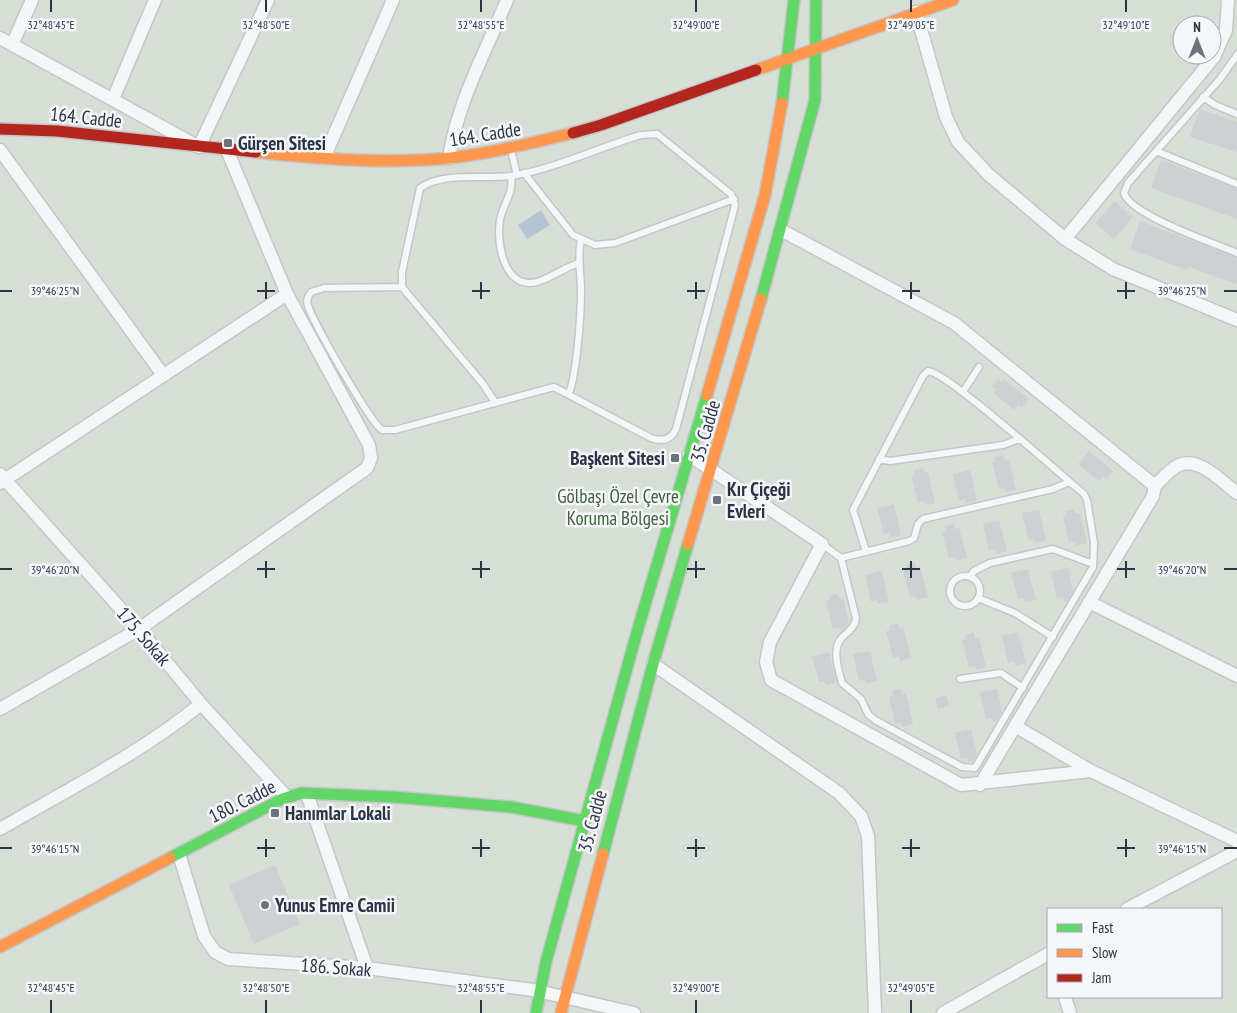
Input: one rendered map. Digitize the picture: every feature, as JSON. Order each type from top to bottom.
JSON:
[{"type":"street","points":[[12,45],[32,0]]},
{"type":"street","points":[[113,99],[156,0]]},
{"type":"street","points":[[0,38],[199,147],[268,0]]},
{"type":"street","points":[[324,158],[393,0]]},
{"type":"street","points":[[449,158],[454,128],[507,0]]},
{"type":"street","name":"35. Cadde","points":[[536,1013],[585,821],[635,639],[765,195],[782,106],[794,0]]},
{"type":"street","name":"35. Cadde","points":[[561,1013],[563,998],[653,664],[781,230],[815,100],[816,0]]},
{"type":"street","name":"164. Cadde","points":[[0,129],[57,131],[227,150],[324,158],[413,160],[449,158],[510,149],[601,125],[953,0]]},
{"type":"street","points":[[1065,239],[1214,56],[1224,39],[1228,0]]},
{"type":"street","points":[[916,12],[946,117],[958,142],[989,175],[1065,239],[1113,269],[1237,320]]},
{"type":"street","points":[[0,150],[163,375]]},
{"type":"street","points":[[0,709],[139,629],[367,468],[371,462],[369,445],[287,294],[227,150]]},
{"type":"street","points":[[781,230],[954,323],[1155,486]]},
{"type":"street","points":[[2,479],[287,294]]},
{"type":"street","points":[[690,456],[822,544],[770,642],[766,662],[771,680],[961,785],[980,785],[1053,774],[1092,771]]},
{"type":"street","points":[[980,785],[1153,496],[1155,486],[1171,470],[1180,465],[1189,464],[1207,470],[1237,493]]},
{"type":"street","name":"175. Sokak","points":[[2,479],[139,629],[202,704],[287,797]]},
{"type":"street","points":[[1089,602],[1237,676]]},
{"type":"street","points":[[653,664],[839,793],[861,816],[868,836],[875,1013]]},
{"type":"street","points":[[0,828],[140,749],[202,704]]},
{"type":"street","points":[[1015,726],[1092,771],[1237,841]]},
{"type":"street","points":[[307,794],[367,968]]},
{"type":"street","name":"180. Cadde","points":[[0,946],[287,797],[307,794],[394,797],[511,807],[585,821]]},
{"type":"street","points":[[1129,908],[1237,851]]},
{"type":"street","name":"186. Sokak","points":[[179,854],[204,936],[215,952],[228,959],[367,968],[540,992],[634,1013]]},
{"type":"street","points":[[943,1013],[1047,955]]},
{"type":"street","points":[[1065,998],[1070,1013]]},
{"type":"lane","points":[[1237,55],[1203,98],[1128,182],[1124,193],[1125,198],[1132,205],[1154,218],[1237,253]]},
{"type":"lane","points":[[1203,98],[1237,114]]},
{"type":"lane","points":[[402,287],[324,288],[309,294],[307,302],[316,322],[372,421],[382,430],[395,430],[554,387],[584,405],[651,438],[664,440],[674,433],[732,217],[734,199],[727,189],[657,134],[634,137],[524,173],[448,179],[429,182],[420,188],[403,262],[402,287],[484,384],[495,402]]},
{"type":"lane","points":[[510,149],[514,175],[512,190],[502,214],[499,231],[500,244],[509,273],[522,282],[538,282],[579,263]]},
{"type":"lane","points":[[1156,151],[1237,184]]},
{"type":"lane","points":[[524,173],[573,235],[595,245],[615,243],[734,199]]},
{"type":"lane","points":[[568,394],[572,385],[581,306],[579,263],[581,240]]},
{"type":"lane","points":[[963,392],[980,367]]},
{"type":"lane","points":[[822,544],[841,558],[856,618],[854,626],[838,646],[842,684],[862,699],[870,716],[962,767],[972,769],[980,761],[1089,576],[1094,564],[1094,543],[1089,504],[1084,494],[963,392],[937,373],[928,371],[925,373],[853,510],[866,551]]},
{"type":"lane","points":[[880,459],[886,461],[900,460],[1003,445],[1019,439]]},
{"type":"lane","points":[[841,558],[909,541],[914,538],[918,524],[923,519],[1053,489],[1069,482]]},
{"type":"lane","points":[[970,578],[974,571],[990,563],[1053,549],[1094,564]]},
{"type":"lane","points":[[964,576],[970,578],[979,586],[978,598],[968,606],[956,604],[950,594],[953,582],[964,576]]},
{"type":"lane","points":[[978,598],[1015,613],[1053,638]]},
{"type":"lane","points":[[960,679],[1001,673],[1023,688]]},
{"type":"green space","name":"Gölbaşı Özel Çevre Koruma Bölgesi","points":[[0,0],[1237,0],[1237,1013],[0,1013]]},
{"type":"water","points":[[541,210],[550,225],[527,239],[518,225]]},
{"type":"building","points":[[1200,109],[1237,122],[1237,152],[1190,137]]},
{"type":"building","points":[[1161,160],[1237,189],[1237,219],[1151,188]]},
{"type":"building","points":[[1115,201],[1133,217],[1114,239],[1095,223]]},
{"type":"building","points":[[1140,221],[1237,258],[1237,284],[1188,267],[1187,270],[1130,249]]},
{"type":"building","points":[[998,379],[1002,383],[1004,379],[1029,399],[1022,408],[1018,405],[1014,410],[993,392],[996,389],[992,386]]},
{"type":"building","points":[[1089,451],[1113,471],[1106,479],[1103,476],[1099,481],[1078,464]]},
{"type":"building","points":[[1004,455],[1005,460],[1009,459],[1016,490],[1005,492],[1004,488],[999,489],[992,463],[996,462],[995,457]]},
{"type":"building","points":[[923,468],[924,473],[928,472],[935,503],[925,505],[924,501],[918,502],[911,476],[915,475],[914,470]]},
{"type":"building","points":[[970,470],[977,501],[966,503],[965,499],[959,501],[953,474]]},
{"type":"building","points":[[894,504],[901,535],[890,537],[890,533],[884,535],[877,508]]},
{"type":"building","points":[[1074,509],[1076,514],[1080,513],[1087,543],[1076,546],[1075,542],[1069,543],[1063,516],[1067,515],[1065,511]]},
{"type":"building","points":[[1039,510],[1046,541],[1035,543],[1034,539],[1029,540],[1022,513]]},
{"type":"building","points":[[999,520],[1007,551],[996,554],[995,549],[989,551],[983,524]]},
{"type":"building","points":[[954,524],[955,529],[959,528],[967,558],[956,561],[955,557],[949,558],[942,532],[946,531],[945,526]]},
{"type":"building","points":[[915,563],[916,568],[920,567],[928,597],[917,600],[916,596],[910,597],[903,570],[907,569],[906,565]]},
{"type":"building","points":[[1068,568],[1073,591],[1067,601],[1064,602],[1063,597],[1057,599],[1051,572]]},
{"type":"building","points":[[1028,569],[1036,600],[1025,602],[1024,598],[1018,599],[1011,573]]},
{"type":"building","points":[[882,571],[889,602],[878,604],[877,600],[871,602],[865,575]]},
{"type":"building","points":[[838,594],[839,599],[843,598],[849,623],[840,631],[839,627],[833,628],[826,601],[830,600],[829,596]]},
{"type":"building","points":[[898,623],[899,628],[903,627],[911,658],[900,661],[899,656],[893,658],[886,631],[890,630],[889,625]]},
{"type":"building","points":[[974,632],[975,638],[979,637],[986,667],[976,670],[975,666],[969,667],[962,640],[966,639],[965,635]]},
{"type":"building","points":[[1018,632],[1026,663],[1015,666],[1014,661],[1008,663],[1002,636]]},
{"type":"building","points":[[870,651],[877,681],[866,684],[865,680],[859,681],[853,654]]},
{"type":"building","points":[[829,652],[836,683],[826,685],[824,681],[819,682],[812,656]]},
{"type":"building","points":[[901,689],[902,694],[906,693],[913,724],[902,727],[901,722],[895,724],[889,697],[893,696],[892,691]]},
{"type":"building","points":[[997,689],[1002,712],[997,721],[993,722],[992,718],[986,719],[980,692]]},
{"type":"building","points":[[946,695],[949,706],[938,709],[935,698]]},
{"type":"building","points":[[971,729],[977,754],[973,761],[968,762],[967,758],[961,759],[955,733]]},
{"type":"building","name":"Yunus Emre Camii","points":[[275,865],[300,924],[254,944],[229,885]]},
{"type":"traffic: fast","points":[[782,103],[794,0]]},
{"type":"traffic: fast","points":[[761,299],[815,100],[816,0]]},
{"type":"traffic: fast","points":[[536,1013],[546,962],[635,639],[707,395]]},
{"type":"traffic: fast","points":[[603,854],[653,664],[688,544]]},
{"type":"traffic: fast","points":[[170,858],[280,800],[301,793],[394,797],[511,807],[585,821]]},
{"type":"traffic: slow","points":[[756,70],[953,0]]},
{"type":"traffic: slow","points":[[707,395],[765,195],[782,103]]},
{"type":"traffic: slow","points":[[256,152],[353,160],[427,160],[481,153],[573,133]]},
{"type":"traffic: slow","points":[[688,544],[761,299]]},
{"type":"traffic: slow","points":[[561,1013],[603,854]]},
{"type":"traffic: slow","points":[[0,947],[170,858]]},
{"type":"traffic: jam","points":[[573,133],[601,125],[756,70]]},
{"type":"traffic: jam","points":[[0,129],[57,131],[256,152]]},
{"type":"place","name":"Gürşen Sitesi","points":[[228,143]]},
{"type":"place","name":"Başkent Sitesi","points":[[675,458]]},
{"type":"place","name":"Kır Çiçeği Evleri","points":[[717,500]]},
{"type":"place","name":"Hanımlar Lokali","points":[[275,813]]},
{"type":"place","name":"Yunus Emre Camii","points":[[265,905]]}]
